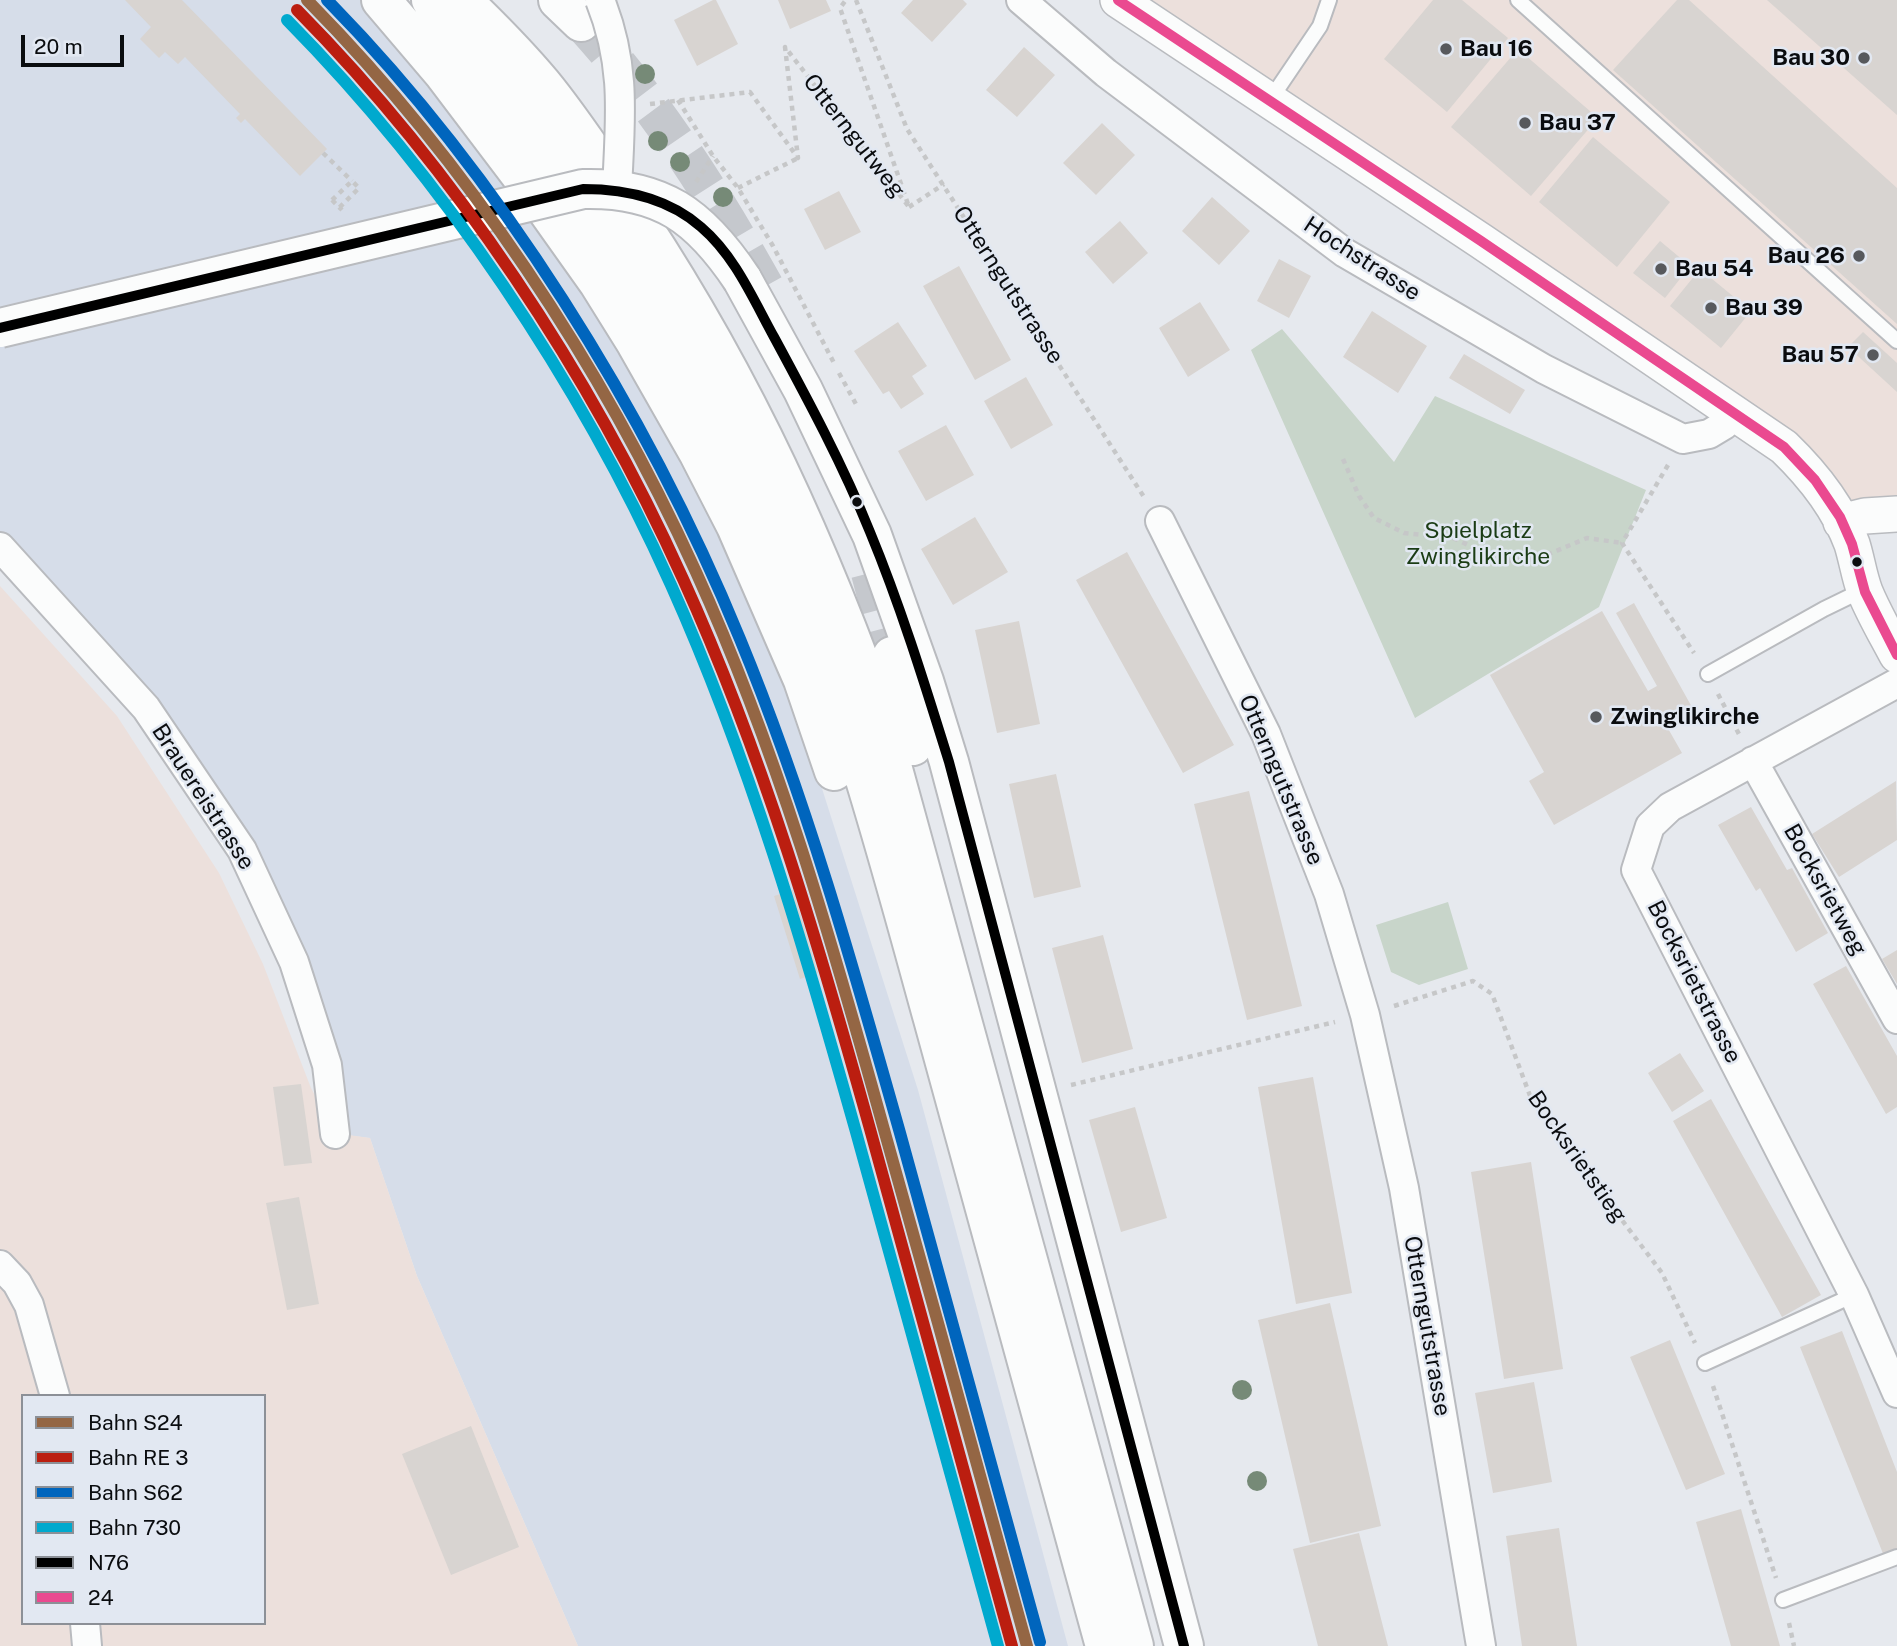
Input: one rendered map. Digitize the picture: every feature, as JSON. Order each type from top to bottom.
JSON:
[{"type":"main road","points":[[381,0],[444,74],[598,282],[705,464],[751,559],[803,680],[958,1108]]},
{"type":"main road","points":[[431,0],[522,113],[629,265],[701,387],[759,501],[814,632],[885,843],[1105,1646]]},
{"type":"main road","points":[[462,0],[543,85],[661,253],[730,370],[774,457],[839,606],[874,701],[1134,1646]]},
{"type":"main road","points":[[0,328],[583,189],[617,190],[652,198],[678,210],[702,228],[742,279],[803,390],[872,535],[924,681],[949,762],[1184,1646]]},
{"type":"main road","points":[[892,656],[923,792],[991,1124]]},
{"type":"street","name":"Hochstrasse","points":[[1021,0],[1105,74],[1345,253],[1544,369],[1683,439]]},
{"type":"street","points":[[1118,0],[1784,447],[1803,466],[1842,522],[1852,545],[1864,589],[1897,655]]},
{"type":"street","points":[[580,7],[616,53],[622,109],[617,190]]},
{"type":"street","points":[[1683,439],[1710,434],[1724,425],[1735,413]]},
{"type":"street","points":[[1842,522],[1865,516],[1897,514]]},
{"type":"street","name":"Otterngutstrasse","points":[[1160,521],[1266,734],[1329,894],[1365,1015],[1404,1188],[1481,1646]]},
{"type":"street","name":"Brauereistrasse","points":[[0,547],[146,708],[242,850],[294,962],[327,1065],[335,1133]]},
{"type":"street","name":"Bocksrietstrasse","points":[[1897,683],[1670,807],[1650,826],[1636,870],[1854,1295],[1897,1393]]},
{"type":"street","name":"Bocksrietweg","points":[[1754,761],[1897,1019]]},
{"type":"street","points":[[0,1265],[18,1283],[29,1305],[54,1394]]},
{"type":"street","points":[[85,1625],[87,1646]]},
{"type":"lane","points":[[1270,100],[1320,26],[1329,0]]},
{"type":"lane","points":[[1518,0],[1897,341]]},
{"type":"lane","points":[[1708,674],[1864,589]]},
{"type":"lane","points":[[1705,1363],[1854,1295]]},
{"type":"lane","points":[[1783,1600],[1897,1557]]},
{"type":"path","name":"Otterngutweg","points":[[846,0],[840,8],[909,207]]},
{"type":"path","name":"Otterngutstrasse","points":[[856,0],[907,129],[1160,521]]},
{"type":"path","name":"Otterngutweg","points":[[798,158],[785,47],[909,207]]},
{"type":"path","points":[[622,109],[750,92],[798,158],[738,188]]},
{"type":"path","points":[[323,153],[359,188],[343,203]]},
{"type":"path","points":[[332,200],[352,181]]},
{"type":"path","points":[[909,207],[944,184]]},
{"type":"path","points":[[771,254],[773,246]]},
{"type":"path","points":[[1622,543],[1683,439]]},
{"type":"path","points":[[1343,459],[1359,496],[1374,518],[1404,533],[1454,538],[1503,561],[1537,559],[1587,538],[1622,543],[1708,674],[1754,761]]},
{"type":"path","name":"Bocksrietstieg","points":[[1036,1094],[1365,1015],[1473,981],[1492,993],[1532,1101],[1662,1273],[1705,1363],[1783,1600],[1794,1646]]},
{"type":"shaded area","points":[[0,0],[365,0],[588,287],[727,542],[804,732],[918,1090],[1068,1646],[578,1646],[417,1276],[370,1138],[335,1134],[327,1065],[242,850],[0,547]]},
{"type":"shaded area","points":[[1118,0],[1897,0],[1897,514],[1865,516],[1810,474]]},
{"type":"shaded area","points":[[0,586],[117,716],[219,873],[263,964],[311,1088],[335,1133],[370,1138],[417,1276],[578,1646],[0,1646]]},
{"type":"green space","name":"Spielplatz Zwinglikirche","points":[[1282,329],[1394,462],[1435,396],[1646,490],[1599,607],[1415,718],[1251,350]]},
{"type":"green space","points":[[1448,902],[1468,969],[1419,985],[1391,972],[1376,925]]},
{"type":"building","points":[[125,0],[182,0],[327,149],[300,176],[245,119],[241,123],[236,118],[240,114],[185,57],[178,64],[165,52],[159,58],[140,39],[151,27]]},
{"type":"building","points":[[716,0],[738,44],[697,66],[674,20]]},
{"type":"building","points":[[778,0],[826,0],[831,11],[790,29]]},
{"type":"building","points":[[913,0],[963,0],[967,4],[932,42],[901,13]]},
{"type":"building","name":"Bau 16","points":[[1433,0],[1462,0],[1508,38],[1447,112],[1384,59]]},
{"type":"building","points":[[1677,0],[1689,0],[1897,188],[1897,324],[1613,70]]},
{"type":"building","name":"Bau 30","points":[[1767,0],[1897,0],[1897,115]]},
{"type":"building","points":[[1024,47],[1055,75],[1017,117],[986,90]]},
{"type":"building","name":"Bau 37","points":[[1518,49],[1598,118],[1531,196],[1451,127]]},
{"type":"building","points":[[1102,123],[1135,155],[1096,195],[1063,163]]},
{"type":"building","points":[[1593,137],[1670,202],[1617,267],[1539,202]]},
{"type":"building","points":[[839,191],[861,232],[825,250],[804,209]]},
{"type":"building","points":[[1212,197],[1250,231],[1219,265],[1182,231]]},
{"type":"building","points":[[1120,221],[1148,253],[1113,284],[1085,252]]},
{"type":"building","name":"Bau 54","points":[[1660,241],[1690,266],[1665,298],[1633,273]]},
{"type":"building","points":[[1279,259],[1311,276],[1289,318],[1257,301]]},
{"type":"building","points":[[959,266],[1011,360],[975,380],[923,286]]},
{"type":"building","name":"Bau 39","points":[[1700,269],[1751,311],[1721,348],[1670,306]]},
{"type":"building","points":[[1200,302],[1230,350],[1188,377],[1159,328]]},
{"type":"building","points":[[1372,311],[1427,346],[1398,393],[1343,357]]},
{"type":"building","points":[[898,322],[927,366],[912,376],[924,394],[901,409],[889,391],[883,394],[854,351]]},
{"type":"building","name":"Bau 57","points":[[1863,332],[1897,363],[1897,392],[1848,347]]},
{"type":"building","points":[[1464,354],[1525,390],[1510,414],[1449,378]]},
{"type":"building","points":[[1026,377],[1053,425],[1011,449],[984,401]]},
{"type":"building","points":[[946,425],[974,475],[926,501],[898,451]]},
{"type":"building","points":[[975,517],[1008,572],[953,605],[921,549]]},
{"type":"building","points":[[1127,552],[1234,745],[1183,773],[1076,580]]},
{"type":"building","name":"Zwinglikirche","points":[[1634,603],[1693,709],[1666,725],[1682,753],[1554,825],[1529,781],[1544,772],[1490,675],[1602,611],[1648,691],[1657,686],[1616,613]]},
{"type":"building","points":[[1019,621],[1040,724],[997,733],[975,630]]},
{"type":"building","points":[[1056,774],[1081,887],[1034,898],[1009,784]]},
{"type":"building","points":[[1896,781],[1897,840],[1839,877],[1812,834]]},
{"type":"building","points":[[1249,791],[1302,1006],[1247,1020],[1194,804]]},
{"type":"building","points":[[1751,807],[1787,870],[1792,868],[1828,933],[1796,952],[1760,888],[1756,891],[1718,825]]},
{"type":"building","points":[[793,890],[818,973],[800,979],[774,896]]},
{"type":"building","points":[[1103,935],[1133,1049],[1082,1063],[1052,948]]},
{"type":"building","points":[[1897,950],[1897,984],[1882,959]]},
{"type":"building","points":[[1846,966],[1897,1056],[1897,1107],[1886,1114],[1813,984]]},
{"type":"building","points":[[1680,1053],[1704,1091],[1672,1112],[1648,1073]]},
{"type":"building","points":[[1313,1077],[1352,1293],[1296,1304],[1258,1087]]},
{"type":"building","points":[[301,1084],[312,1163],[284,1166],[273,1087]]},
{"type":"building","points":[[1711,1099],[1821,1295],[1782,1317],[1673,1121]]},
{"type":"building","points":[[1135,1107],[1167,1218],[1121,1232],[1089,1120]]},
{"type":"building","points":[[1531,1162],[1563,1369],[1504,1379],[1471,1172]]},
{"type":"building","points":[[299,1197],[319,1304],[287,1310],[266,1203]]},
{"type":"building","points":[[1330,1303],[1381,1526],[1310,1543],[1258,1320]]},
{"type":"building","points":[[1842,1331],[1897,1472],[1897,1551],[1884,1556],[1800,1347]]},
{"type":"building","points":[[1670,1340],[1725,1474],[1686,1490],[1630,1357]]},
{"type":"building","points":[[1534,1382],[1552,1482],[1493,1493],[1475,1393]]},
{"type":"building","points":[[471,1426],[519,1547],[451,1575],[402,1454]]},
{"type":"building","points":[[1741,1509],[1780,1646],[1731,1646],[1696,1522]]},
{"type":"building","points":[[1559,1528],[1577,1646],[1522,1646],[1506,1536]]},
{"type":"building","points":[[1359,1533],[1388,1646],[1318,1646],[1293,1549]]},
{"type":"tunnel","points":[[581,22],[634,85],[683,152],[769,294]]},
{"type":"tunnel","points":[[870,573],[892,656]]},
{"type":"rail line","name":"S24","points":[[307,0],[366,63],[422,129],[476,198],[526,269],[618,418],[696,572],[752,707],[822,915],[1027,1646]]},
{"type":"rail line","name":"S62","points":[[327,0],[390,68],[451,142],[509,219],[563,300],[614,383],[660,468],[703,554],[740,639],[786,760],[846,945],[1040,1642]]},
{"type":"rail line","name":"730","points":[[287,20],[345,81],[400,146],[503,286],[595,433],[671,585],[726,719],[774,855],[856,1132],[998,1646]]},
{"type":"transit line","name":"24","points":[[1118,0],[1481,241],[1784,447],[1815,480],[1840,517],[1852,544],[1865,592],[1897,655]]},
{"type":"transit line","points":[[297,10],[411,138],[515,278],[606,426],[646,502],[712,645],[764,781],[830,989],[1012,1646]]},
{"type":"transit line","name":"N76","points":[[0,328],[583,189],[631,193],[660,202],[688,217],[713,238],[751,293],[837,457],[860,507],[912,646],[949,762],[1184,1646]]},
{"type":"place","name":"Bau 16","points":[[1446,49]]},
{"type":"place","name":"Bau 30","points":[[1864,58]]},
{"type":"place","name":"Bau 37","points":[[1525,123]]},
{"type":"place","name":"Bau 26","points":[[1859,256]]},
{"type":"place","name":"Bau 54","points":[[1661,269]]},
{"type":"place","name":"Bau 39","points":[[1711,308]]},
{"type":"place","name":"Bau 57","points":[[1873,355]]},
{"type":"place","name":"Zwinglikirche","points":[[1596,717]]}]
